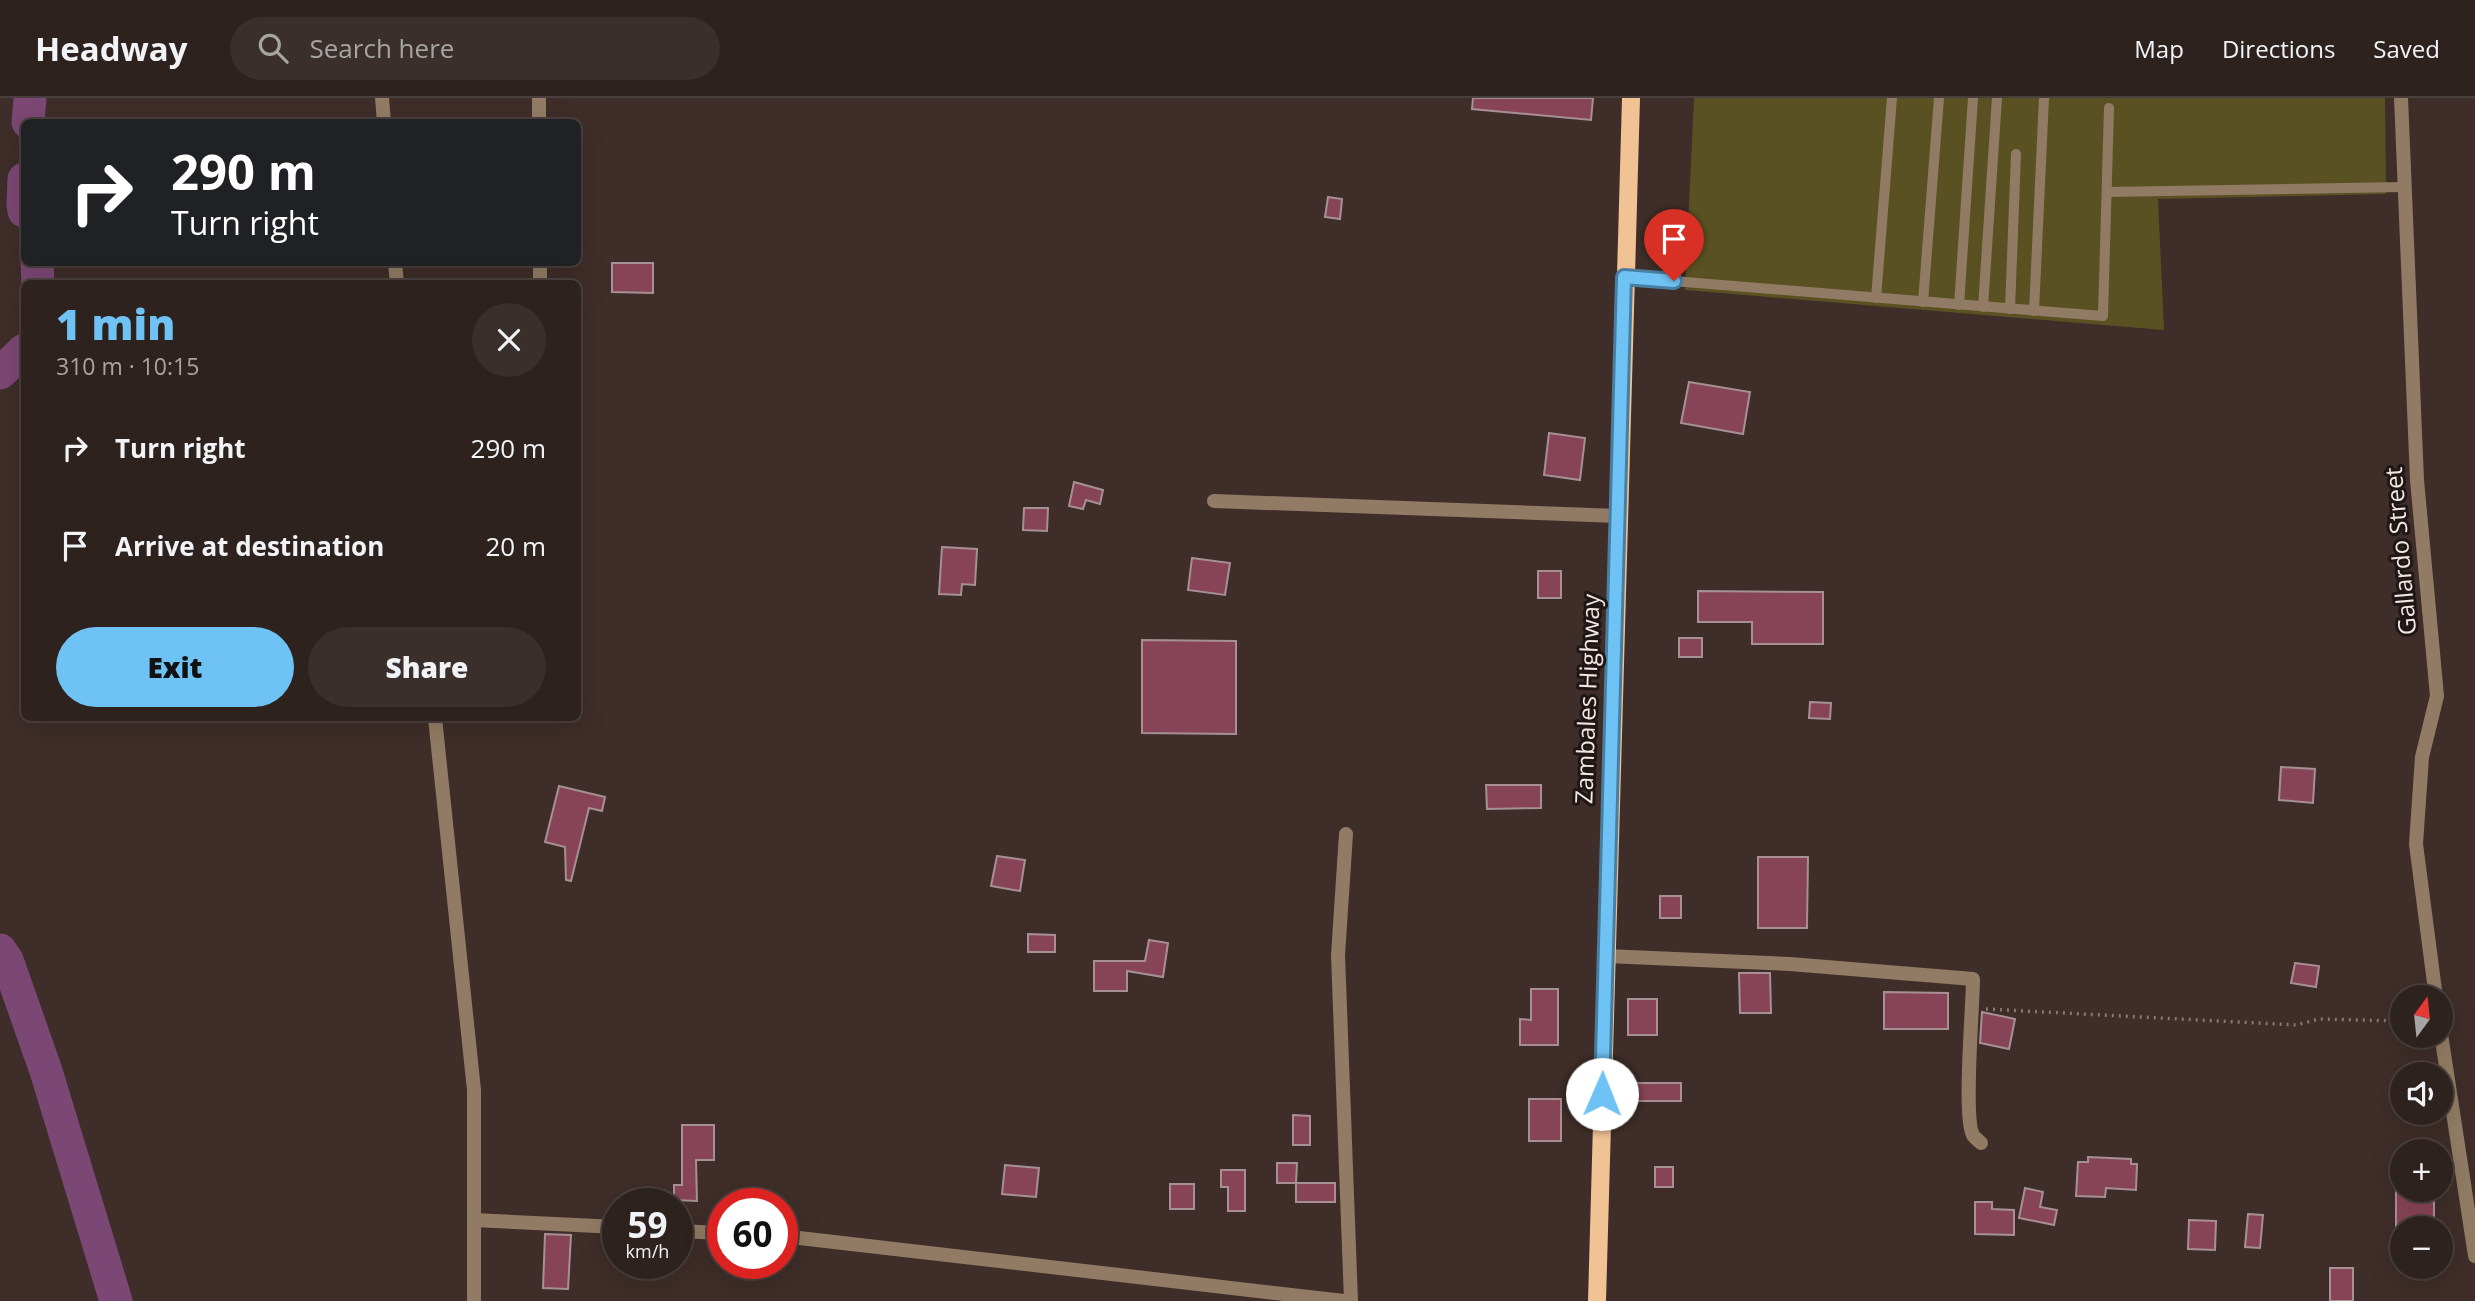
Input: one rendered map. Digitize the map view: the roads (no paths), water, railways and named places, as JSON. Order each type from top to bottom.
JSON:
[{"type":"main road","name":"Zambales Highway","points":[[1597,1301],[1631,98]]},
{"type":"street","points":[[382,98],[384,119]]},
{"type":"street","points":[[539,98],[539,119]]},
{"type":"street","name":"Gallardo Street","points":[[2401,98],[2417,480],[2437,696],[2422,757],[2416,844],[2434,985]]},
{"type":"street","points":[[1214,500],[1618,516]]},
{"type":"street","points":[[435,721],[474,1090],[474,1301]]},
{"type":"street","points":[[1346,834],[1338,955],[1352,1301]]},
{"type":"street","points":[[1606,956],[1790,964],[1973,979],[1970,1126],[1973,1136],[1981,1143]]},
{"type":"street","points":[[2443,1048],[2475,1256]]},
{"type":"street","points":[[474,1220],[602,1226]]},
{"type":"street","points":[[798,1238],[1344,1301]]},
{"type":"lane","points":[[1876,298],[1892,98]]},
{"type":"lane","points":[[1923,302],[1939,98]]},
{"type":"lane","points":[[1959,304],[1973,98]]},
{"type":"lane","points":[[1983,307],[1997,98]]},
{"type":"lane","points":[[2034,311],[2044,98]]},
{"type":"lane","points":[[1624,277],[2103,316],[2109,108]]},
{"type":"lane","points":[[2010,309],[2016,154]]},
{"type":"lane","points":[[2107,192],[2404,187]]},
{"type":"waterway","points":[[28,119],[30,98]]},
{"type":"waterway","points":[[37,266],[38,280]]},
{"type":"waterway","points":[[0,373],[21,353]]},
{"type":"waterway","points":[[0,950],[7,960],[46,1071],[116,1301]]}]
